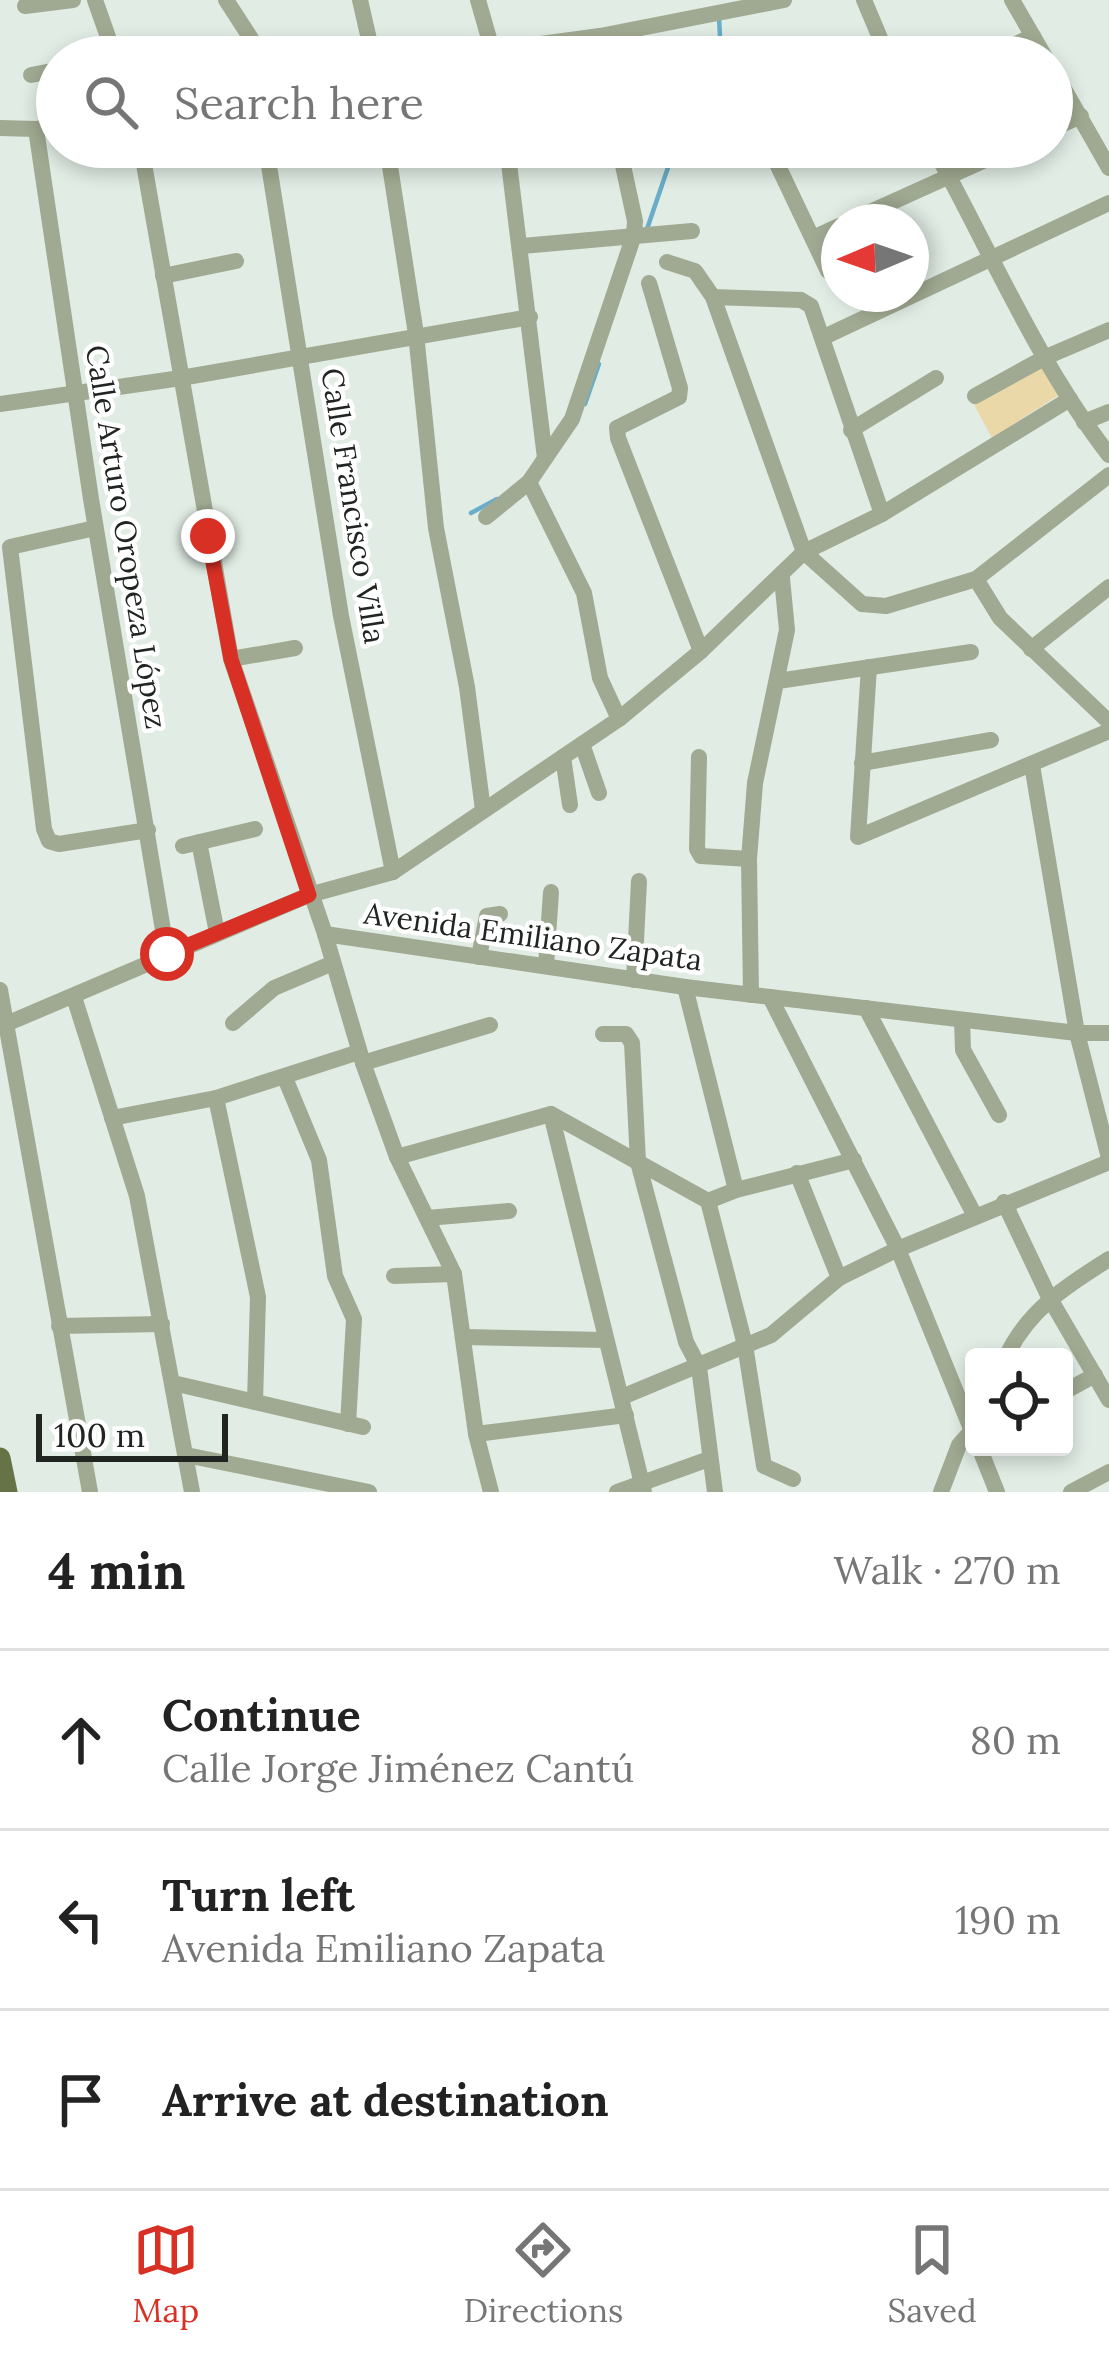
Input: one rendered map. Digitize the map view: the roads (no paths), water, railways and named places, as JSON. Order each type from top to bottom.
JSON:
[{"type":"main road","points":[[0,1458],[7,1492]]},
{"type":"street","points":[[26,6],[73,0]]},
{"type":"street","points":[[95,0],[108,36]]},
{"type":"street","points":[[226,0],[249,36]]},
{"type":"street","points":[[360,0],[368,36]]},
{"type":"street","points":[[478,0],[488,36]]},
{"type":"street","points":[[600,36],[784,0]]},
{"type":"street","points":[[864,0],[879,36]]},
{"type":"street","points":[[1012,0],[1033,36]]},
{"type":"street","points":[[31,75],[36,74]]},
{"type":"street","points":[[1073,103],[1109,168]]},
{"type":"street","points":[[1073,120],[1081,116]]},
{"type":"street","points":[[0,128],[36,129]]},
{"type":"street","name":"Calle Arturo Oropeza López","points":[[42,168],[95,528],[167,954]]},
{"type":"street","name":"Avenida Emiliano Zapata","points":[[145,168],[231,659],[325,934],[685,987],[1109,1033]]},
{"type":"street","name":"Calle Francisco Villa","points":[[270,168],[340,616],[393,872]]},
{"type":"street","points":[[390,168],[416,334],[436,529],[467,687],[483,810]]},
{"type":"street","points":[[510,168],[545,458]]},
{"type":"street","points":[[486,517],[531,484],[580,400],[634,235],[624,168]]},
{"type":"street","points":[[782,168],[821,253]]},
{"type":"street","points":[[945,168],[1070,399],[1109,455]]},
{"type":"street","points":[[889,204],[969,168]]},
{"type":"street","points":[[824,337],[1109,203]]},
{"type":"street","points":[[522,246],[692,231]]},
{"type":"street","points":[[815,237],[821,234]]},
{"type":"street","points":[[164,275],[236,261]]},
{"type":"street","points":[[667,262],[695,272],[713,297],[805,552],[862,604],[874,607],[976,579],[1109,475]]},
{"type":"street","points":[[649,283],[680,397],[625,421],[617,428],[618,438],[700,651]]},
{"type":"street","points":[[713,297],[802,299],[814,310],[882,514]]},
{"type":"street","points":[[0,404],[181,378],[530,317]]},
{"type":"street","points":[[975,397],[1046,357],[1109,330]]},
{"type":"street","points":[[851,430],[936,378]]},
{"type":"street","points":[[6,1024],[309,895],[393,872],[619,719],[782,578],[805,552],[882,514],[1070,399]]},
{"type":"street","points":[[1084,422],[1109,412]]},
{"type":"street","points":[[531,484],[584,593],[601,679],[619,719]]},
{"type":"street","points":[[95,528],[18,542],[10,548],[44,829],[49,841],[59,844],[148,830]]},
{"type":"street","points":[[782,578],[787,630],[754,783],[749,859],[760,996],[854,1160],[898,1249],[965,1411]]},
{"type":"street","points":[[976,579],[1000,618],[1031,650],[1105,711]]},
{"type":"street","points":[[1031,650],[1109,587]]},
{"type":"street","points":[[231,659],[296,648]]},
{"type":"street","points":[[778,681],[971,652]]},
{"type":"street","points":[[869,667],[858,837],[1109,731]]},
{"type":"street","points":[[862,763],[992,740]]},
{"type":"street","points":[[582,744],[599,793]]},
{"type":"street","points":[[563,757],[570,805]]},
{"type":"street","points":[[699,757],[700,856],[749,859]]},
{"type":"street","points":[[476,1434],[624,1406],[771,1334],[838,1278],[974,1214],[1109,1160],[1077,1033],[1032,765]]},
{"type":"street","points":[[217,933],[191,844],[255,829]]},
{"type":"street","points":[[634,980],[638,880]]},
{"type":"street","points":[[546,966],[551,892]]},
{"type":"street","points":[[479,956],[486,918],[500,914]]},
{"type":"street","points":[[325,934],[361,1058],[398,1157],[454,1274],[476,1434],[491,1492]]},
{"type":"street","points":[[233,1023],[274,988],[334,963]]},
{"type":"street","points":[[685,987],[736,1190]]},
{"type":"street","points":[[0,990],[90,1492]]},
{"type":"street","points":[[74,997],[137,1196],[192,1492]]},
{"type":"street","points":[[866,1008],[974,1214]]},
{"type":"street","points":[[962,1019],[963,1050],[999,1115]]},
{"type":"street","points":[[112,1118],[216,1097],[490,1025]]},
{"type":"street","points":[[603,1034],[626,1034],[632,1042],[638,1162],[686,1342],[698,1367],[715,1492]]},
{"type":"street","points":[[173,1383],[355,1426],[354,1319],[335,1276],[314,1144],[285,1078]]},
{"type":"street","points":[[216,1097],[260,1311],[255,1402]]},
{"type":"street","points":[[398,1157],[551,1114],[708,1201],[745,1345],[764,1466],[793,1479]]},
{"type":"street","points":[[551,1114],[642,1486]]},
{"type":"street","points":[[708,1201],[854,1160]]},
{"type":"street","points":[[796,1173],[838,1278]]},
{"type":"street","points":[[1004,1202],[1049,1297],[1109,1400]]},
{"type":"street","points":[[427,1218],[509,1211]]},
{"type":"street","points":[[1010,1348],[1049,1297],[1109,1259]]},
{"type":"street","points":[[394,1276],[454,1274]]},
{"type":"street","points":[[59,1326],[162,1324]]},
{"type":"street","points":[[464,1337],[605,1340]]},
{"type":"street","points":[[1073,1387],[1095,1375]]},
{"type":"street","points":[[941,1492],[959,1445],[965,1441]]},
{"type":"street","points":[[186,1455],[369,1492]]},
{"type":"street","points":[[983,1456],[997,1492]]},
{"type":"street","points":[[617,1492],[710,1459]]},
{"type":"street","points":[[1070,1492],[1109,1472]]},
{"type":"waterway","points":[[719,18],[720,36]]},
{"type":"waterway","points":[[647,229],[668,168]]},
{"type":"waterway","points":[[585,404],[599,364]]},
{"type":"waterway","points":[[471,513],[497,499]]}]
